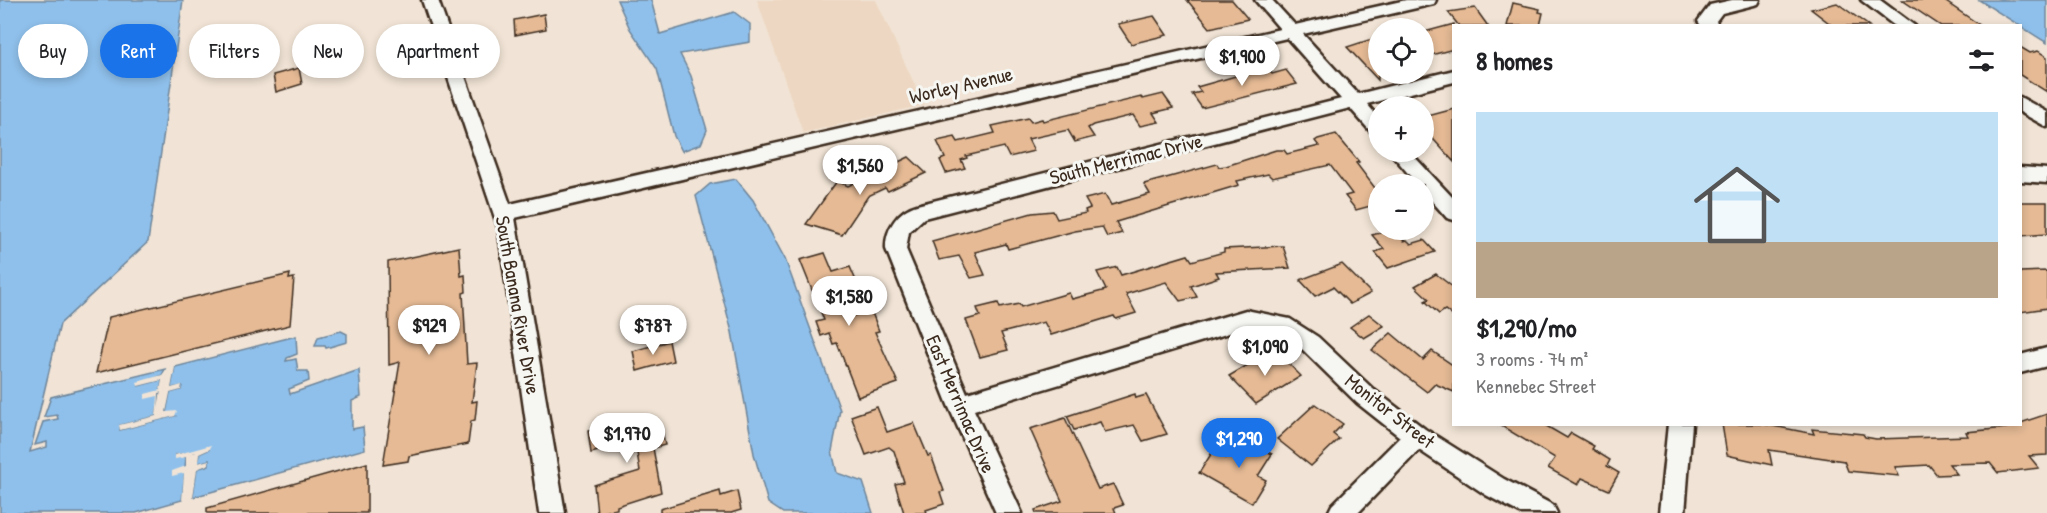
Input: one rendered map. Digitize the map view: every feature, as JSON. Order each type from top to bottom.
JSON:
[{"type":"street","name":"South Banana River Drive","points":[[430,0],[504,213],[513,253],[552,513]]},
{"type":"street","points":[[1263,0],[1368,116]]},
{"type":"street","name":"Worley Avenue","points":[[504,213],[1428,0]]},
{"type":"street","points":[[1709,24],[1707,21],[1716,9],[1752,0]]},
{"type":"street","points":[[1869,0],[1904,24]]},
{"type":"street","name":"South Merrimac Drive","points":[[901,227],[917,212],[1452,77]]},
{"type":"street","points":[[2022,104],[2047,121]]},
{"type":"street","points":[[1408,162],[1452,211]]},
{"type":"street","points":[[2022,174],[2047,176]]},
{"type":"street","name":"East Merrimac Drive","points":[[901,227],[895,238],[896,249],[960,405],[1009,513]]},
{"type":"street","name":"Monitor Street","points":[[960,405],[1246,319],[1282,325],[1310,343],[1365,396],[1417,436],[1495,487],[1544,513]]},
{"type":"street","points":[[2022,363],[2047,357]]},
{"type":"street","points":[[1672,513],[1680,426]]},
{"type":"street","points":[[1341,513],[1417,436]]},
{"type":"shaded area","points":[[757,0],[876,0],[924,105],[803,133]]},
{"type":"water","points":[[0,0],[183,0],[177,41],[177,24],[100,24],[100,78],[172,78],[148,242],[60,324],[30,452],[47,447],[47,442],[35,445],[43,422],[58,419],[57,415],[44,417],[51,397],[165,369],[162,375],[138,386],[162,380],[156,416],[120,425],[120,430],[175,416],[166,413],[170,393],[181,390],[182,386],[171,388],[175,367],[296,336],[297,354],[287,358],[286,361],[296,359],[298,371],[308,371],[309,381],[289,389],[290,394],[359,370],[361,397],[352,401],[352,429],[363,427],[365,449],[193,497],[197,469],[209,465],[209,460],[198,463],[199,454],[210,449],[175,455],[186,457],[182,500],[136,513],[0,513]]},
{"type":"water","points":[[617,0],[651,0],[660,34],[734,12],[750,24],[750,42],[680,54],[691,76],[707,130],[701,144],[682,151],[674,136],[657,69],[630,29]]},
{"type":"water","points":[[1979,0],[2047,0],[2047,43],[2022,27],[2022,24],[2017,24]]},
{"type":"water","points":[[736,179],[753,200],[785,259],[840,410],[832,451],[837,473],[863,482],[873,513],[783,513],[768,503],[754,454],[732,332],[696,196],[710,184]]},
{"type":"water","points":[[341,331],[347,334],[347,342],[326,348],[315,346],[318,337]]},
{"type":"pier","points":[[175,367],[171,388],[182,385],[181,390],[170,393],[166,412],[177,411],[175,416],[120,430],[119,425],[156,416],[158,396],[145,399],[145,394],[160,390],[162,380],[138,386],[137,382],[162,375],[168,368],[163,391],[159,393],[158,417],[165,416],[163,412],[171,368]]},
{"type":"pier","points":[[211,445],[210,449],[199,454],[198,463],[209,460],[209,464],[197,469],[193,497],[190,498],[194,469],[197,466],[196,452],[188,454],[185,499],[182,500],[184,473],[172,476],[172,471],[186,466],[186,457],[175,459],[175,455]]},
{"type":"building","points":[[1187,0],[1232,0],[1248,19],[1210,28]]},
{"type":"building","points":[[1902,0],[1943,0],[1978,24],[1938,24]]},
{"type":"building","points":[[1513,3],[1540,9],[1539,12],[1543,13],[1540,24],[1508,24]]},
{"type":"building","points":[[1837,3],[1866,24],[1830,24],[1811,9]]},
{"type":"building","points":[[1475,8],[1487,24],[1457,24],[1448,12]]},
{"type":"building","points":[[544,14],[546,29],[515,35],[514,20]]},
{"type":"building","points":[[1154,16],[1167,35],[1131,44],[1118,24]]},
{"type":"building","points":[[1452,25],[1452,50],[1434,54],[1434,29]]},
{"type":"building","points":[[1368,40],[1368,69],[1347,47]]},
{"type":"building","points":[[2022,48],[2030,53],[2038,51],[2047,57],[2047,92],[2022,76]]},
{"type":"building","points":[[1267,67],[1272,74],[1286,70],[1297,84],[1202,108],[1192,94],[1201,92],[1197,87]]},
{"type":"building","points":[[292,70],[292,78],[301,78],[302,84],[276,92],[274,78],[280,78],[280,73]]},
{"type":"building","points":[[1163,94],[1173,108],[1153,113],[1159,122],[1140,126],[1133,115],[1093,125],[1088,128],[1094,137],[1075,142],[1068,130],[1028,139],[1034,151],[1009,157],[1004,147],[966,156],[967,158],[961,160],[965,168],[946,173],[940,160],[945,158],[937,141],[955,137],[958,142],[995,133],[992,126],[1028,118],[1031,122],[1042,119],[1043,121],[1141,97],[1143,99]]},
{"type":"building","points":[[1452,110],[1452,160],[1434,140],[1434,114]]},
{"type":"building","points":[[1336,134],[1359,162],[1356,163],[1368,179],[1368,207],[1356,210],[1345,196],[1352,194],[1330,165],[1272,178],[1268,174],[1237,181],[1239,185],[1116,222],[1122,233],[1107,237],[1102,227],[1075,231],[1008,249],[1006,244],[975,252],[985,275],[971,278],[959,256],[939,260],[932,241],[1032,213],[1053,211],[1057,219],[1086,213],[1085,210],[1090,208],[1085,199],[1105,194],[1111,205],[1150,194],[1144,184],[1217,164],[1219,167],[1226,166],[1276,150],[1284,150],[1287,154],[1319,146],[1315,141]]},
{"type":"building","points":[[909,157],[926,173],[888,191],[885,188],[868,196],[842,235],[806,224],[837,181],[848,186]]},
{"type":"building","points":[[2022,202],[2047,202],[2047,234],[2022,236]]},
{"type":"building","points":[[1376,240],[1407,240],[1411,244],[1424,240],[1435,252],[1388,268],[1375,252],[1384,249]]},
{"type":"building","points":[[1283,246],[1290,268],[1216,272],[1219,277],[1191,286],[1197,297],[1180,301],[1166,282],[1126,294],[1136,313],[1116,319],[1114,316],[1051,335],[1044,322],[1001,333],[1008,350],[980,357],[966,320],[980,316],[977,308],[998,303],[1000,308],[1019,304],[1021,307],[1069,293],[1072,299],[1106,290],[1097,272],[1117,267],[1121,275],[1188,255],[1192,261],[1224,252],[1224,249]]},
{"type":"building","points":[[459,247],[461,276],[465,275],[466,292],[463,293],[467,364],[477,363],[472,402],[477,401],[475,420],[471,421],[468,444],[409,456],[408,461],[383,465],[400,362],[389,365],[388,262]]},
{"type":"building","points":[[825,253],[833,272],[850,267],[857,283],[841,287],[852,316],[871,310],[879,331],[875,332],[898,383],[858,397],[837,343],[833,344],[829,333],[821,336],[816,322],[824,320],[800,260]]},
{"type":"building","points":[[1342,264],[1371,293],[1350,304],[1333,287],[1315,296],[1300,280]]},
{"type":"building","points":[[2047,271],[2047,308],[2022,312],[2022,272]]},
{"type":"building","points":[[290,274],[289,279],[294,278],[290,325],[96,373],[109,317]]},
{"type":"building","points":[[1436,274],[1452,286],[1452,315],[1445,310],[1439,314],[1425,301],[1429,299],[1415,286]]},
{"type":"building","points":[[1369,314],[1384,326],[1364,338],[1350,327]]},
{"type":"building","points":[[1391,333],[1423,360],[1432,351],[1452,365],[1452,391],[1435,384],[1427,392],[1372,350]]},
{"type":"building","points":[[669,341],[673,361],[637,371],[633,351]]},
{"type":"building","points":[[1279,354],[1301,376],[1256,404],[1229,376],[1263,356],[1268,360]]},
{"type":"building","points":[[1135,394],[1136,398],[1146,395],[1167,434],[1143,441],[1134,425],[1105,432],[1100,422],[1074,430],[1067,416]]},
{"type":"building","points":[[1315,404],[1343,424],[1333,434],[1339,439],[1311,466],[1277,439]]},
{"type":"building","points":[[877,407],[887,432],[914,423],[928,456],[931,455],[944,491],[940,492],[944,504],[926,510],[927,513],[904,513],[895,484],[904,482],[894,451],[889,447],[866,455],[851,416]]},
{"type":"building","points":[[2047,414],[2047,455],[2029,456],[2039,468],[1998,473],[1990,463],[1949,464],[1957,474],[1937,475],[1929,465],[1895,467],[1899,476],[1848,471],[1844,461],[1769,450],[1772,465],[1727,455],[1722,426],[1773,426],[1814,434],[1812,429],[1863,434],[1865,437],[1876,439],[1968,436],[1966,432],[2022,426],[2022,423]]},
{"type":"building","points":[[641,416],[644,435],[662,430],[665,445],[653,448],[661,492],[617,506],[617,509],[597,513],[594,485],[640,471],[635,441],[591,453],[588,431]]},
{"type":"building","points":[[1065,418],[1098,489],[1113,484],[1123,505],[1114,508],[1116,513],[1036,513],[1035,510],[1062,501],[1030,429]]},
{"type":"building","points":[[1501,426],[1546,426],[1567,438],[1571,433],[1594,446],[1592,449],[1610,460],[1607,466],[1619,473],[1609,490],[1582,478],[1578,485],[1548,468],[1555,458]]},
{"type":"building","points":[[1239,437],[1272,454],[1258,476],[1266,480],[1252,503],[1199,473],[1213,451],[1226,458]]},
{"type":"building","points":[[367,463],[367,513],[207,513],[207,508]]},
{"type":"building","points":[[720,491],[721,496],[737,491],[741,510],[731,513],[660,513],[660,509]]}]
